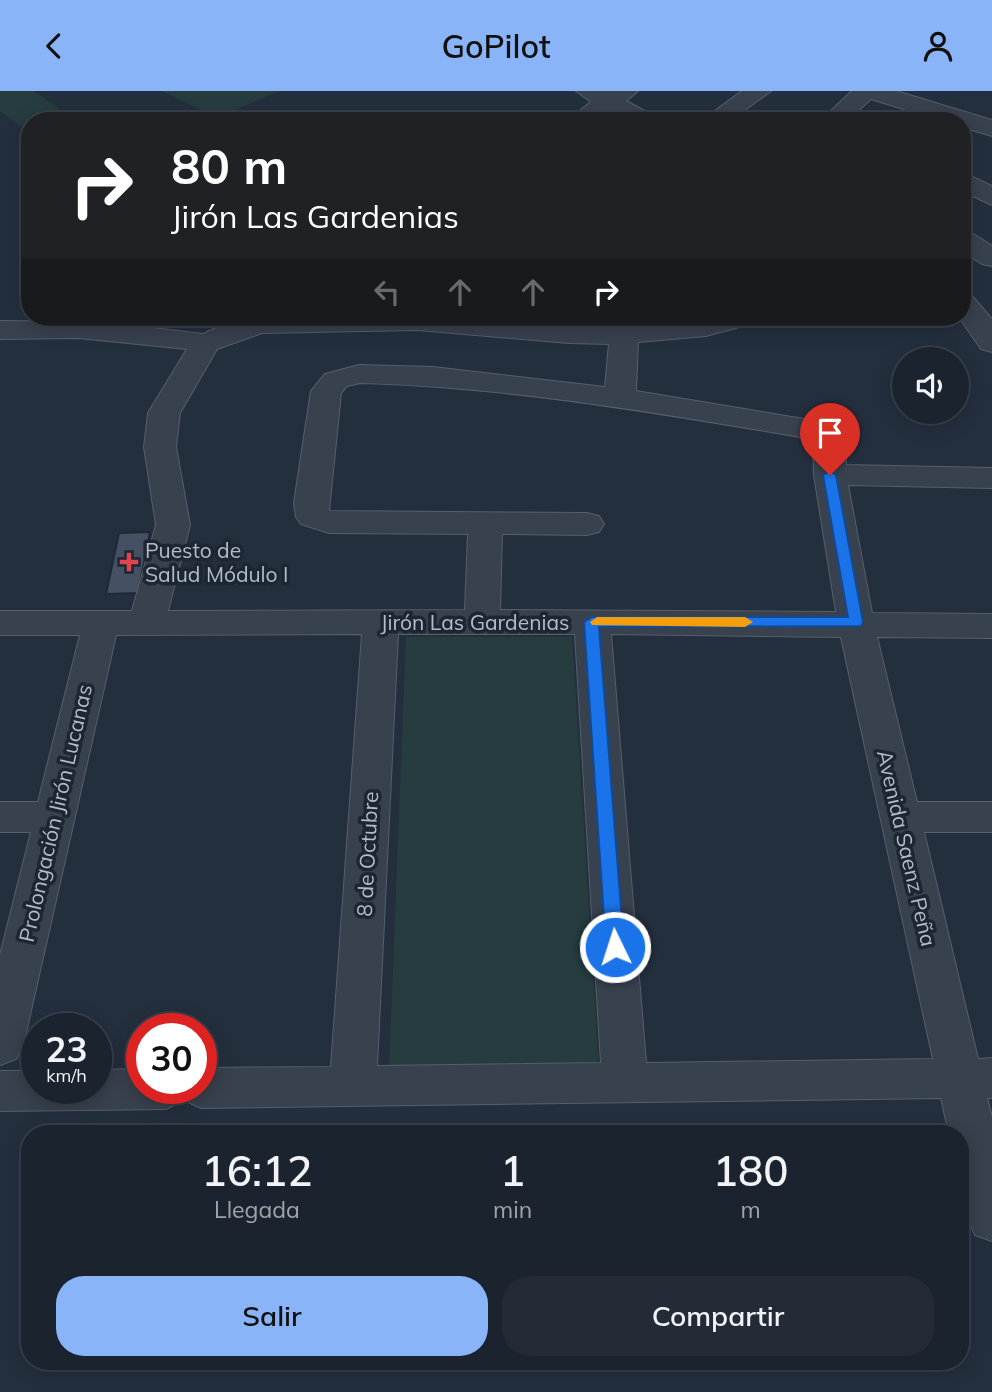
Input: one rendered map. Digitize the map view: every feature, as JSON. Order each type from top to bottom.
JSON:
[{"type":"street","points":[[588,91],[619,96],[636,112]]},
{"type":"street","points":[[727,112],[759,91]]},
{"type":"street","points":[[843,112],[868,91],[939,112]]},
{"type":"street","points":[[593,112],[619,96]]},
{"type":"street","points":[[943,112],[964,98]]},
{"type":"street","points":[[971,122],[992,128]]},
{"type":"street","points":[[971,185],[992,197]]},
{"type":"street","points":[[971,245],[992,258]]},
{"type":"street","points":[[971,313],[991,337]]},
{"type":"street","points":[[0,330],[46,327],[132,331],[206,343],[252,326]]},
{"type":"street","points":[[574,326],[624,335],[710,326]]},
{"type":"street","points":[[587,524],[329,522],[313,517],[311,503],[326,391],[336,380],[359,374],[433,376],[620,398],[624,335]]},
{"type":"street","points":[[147,622],[173,525],[160,447],[164,413],[206,343]]},
{"type":"street","name":"Avenida Saenz Peña","points":[[620,398],[829,432],[830,475],[856,622],[900,817],[976,1078],[992,1219]]},
{"type":"street","points":[[830,475],[992,478]]},
{"type":"street","points":[[482,622],[485,523]]},
{"type":"street","name":"Prolongación Jirón Lucanas","points":[[0,1046],[101,622]]},
{"type":"street","name":"8 de Octubre","points":[[353,1086],[381,622]]},
{"type":"street","points":[[592,622],[625,1083]]},
{"type":"street","name":"Jirón Las Gardenias","points":[[0,623],[856,622],[992,626]]},
{"type":"street","points":[[0,817],[54,817]]},
{"type":"street","points":[[900,817],[992,817]]},
{"type":"street","points":[[217,1088],[976,1078]]},
{"type":"street","points":[[0,1091],[126,1089]]},
{"type":"green space","points":[[0,91],[34,91],[64,112],[21,112],[21,127],[0,111]]},
{"type":"green space","points":[[162,91],[279,91],[231,112],[205,112]]},
{"type":"green space","points":[[406,637],[572,637],[599,1069],[389,1070]]},
{"type":"building","name":"Puesto de Salud Módulo I","points":[[150,532],[138,593],[106,594],[119,533]]},
{"type":"slow traffic","points":[[597,622],[745,622]]},
{"type":"place","name":"Puesto de Salud Módulo I","points":[[129,562]]},
{"type":"route","points":[[615,947],[592,622],[856,622],[830,475]]}]
